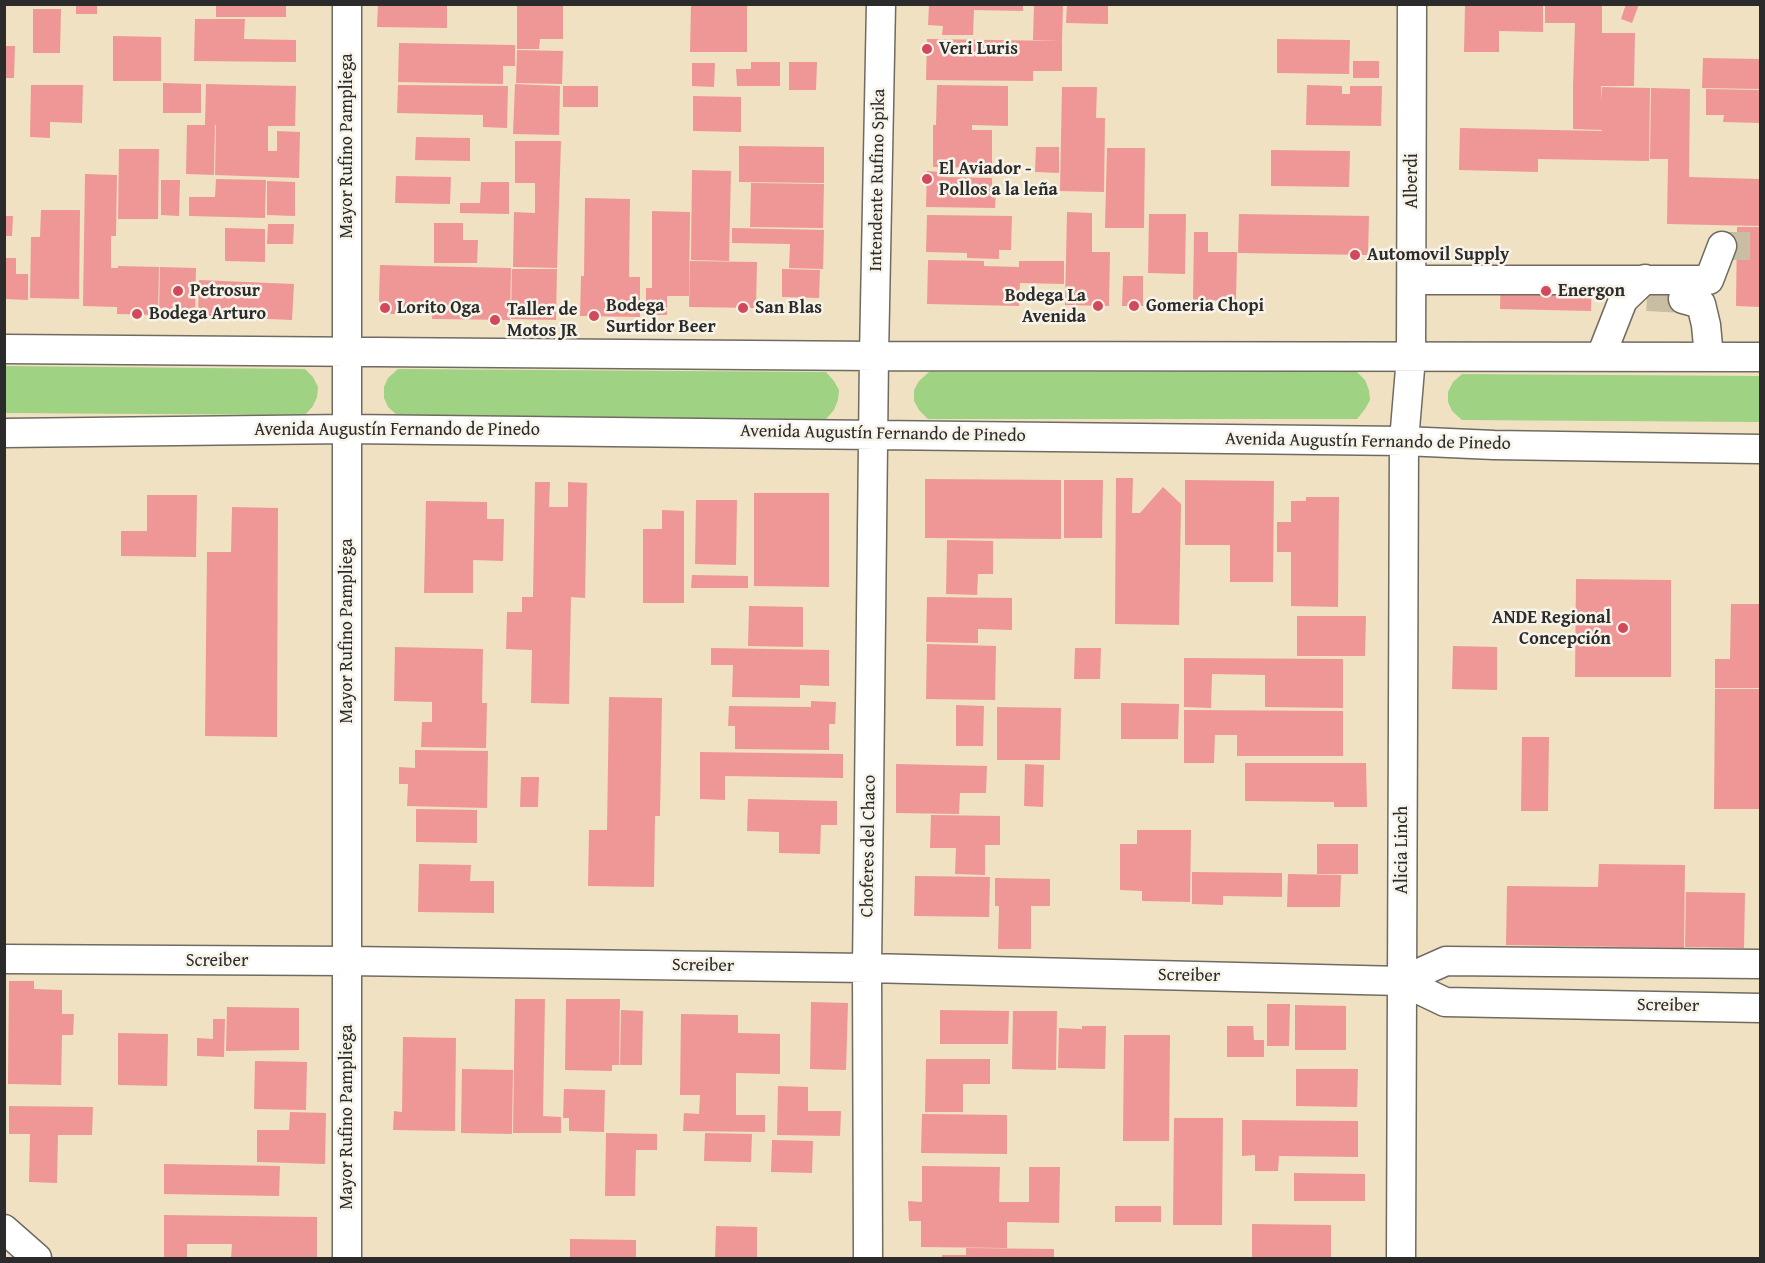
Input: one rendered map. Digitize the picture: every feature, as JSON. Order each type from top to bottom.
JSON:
[{"type":"street","name":"Mayor Rufino Pampliega","points":[[347,4],[347,1258]]},
{"type":"street","name":"Intendente Rufino Spika","points":[[873,434],[881,4]]},
{"type":"street","name":"Alberdi","points":[[1411,357],[1412,4]]},
{"type":"street","points":[[1412,280],[1638,292],[1709,280],[1722,246]]},
{"type":"street","points":[[1601,356],[1638,292]]},
{"type":"street","points":[[1683,298],[1701,304],[1706,325],[1709,357]]},
{"type":"street","points":[[4,349],[874,356],[1761,357]]},
{"type":"street","name":"Alicia Linch","points":[[1401,1258],[1404,441],[1411,357]]},
{"type":"street","name":"Avenida Augustín Fernando de Pinedo","points":[[4,433],[348,429],[1404,441],[1494,445],[1761,449]]},
{"type":"street","name":"Choferes del Chaco","points":[[868,1258],[867,968],[873,434]]},
{"type":"street","name":"Screiber","points":[[4,959],[867,968],[1401,981],[1445,1002],[1761,1008]]},
{"type":"street","name":"Screiber","points":[[1401,981],[1446,961],[1761,964]]},
{"type":"street","points":[[4,1229],[37,1258]]},
{"type":"green space","points":[[5,366],[305,369],[313,377],[318,387],[313,406],[305,415],[5,413]]},
{"type":"green space","points":[[398,369],[826,372],[839,390],[834,410],[826,419],[398,416],[388,407],[384,398],[384,387],[388,378]]},
{"type":"green space","points":[[929,372],[1357,372],[1365,380],[1370,400],[1357,419],[928,419],[914,401],[914,390],[919,381]]},
{"type":"green space","points":[[1462,374],[1760,376],[1760,422],[1462,420],[1452,411],[1448,402],[1448,392],[1453,382]]},
{"type":"building","points":[[76,4],[97,4],[97,14],[76,14]]},
{"type":"building","points":[[216,4],[286,4],[286,17],[216,17]]},
{"type":"building","points":[[378,4],[447,4],[447,28],[377,27]]},
{"type":"building","points":[[517,4],[563,4],[563,39],[540,39],[539,49],[517,49]]},
{"type":"building","points":[[929,4],[1023,4],[1023,11],[974,10],[973,35],[942,35],[943,26],[928,25]]},
{"type":"building","points":[[1034,4],[1063,4],[1062,41],[1033,40]]},
{"type":"building","points":[[1067,4],[1108,4],[1108,24],[1066,23]]},
{"type":"building","points":[[1545,4],[1602,4],[1602,33],[1635,33],[1634,86],[1601,86],[1601,101],[1602,87],[1650,88],[1649,161],[1538,159],[1538,172],[1459,170],[1460,128],[1602,131],[1573,129],[1575,23],[1545,23]]},
{"type":"building","points":[[1626,4],[1639,4],[1632,23],[1621,19]]},
{"type":"building","points":[[691,5],[747,6],[747,52],[690,52]]},
{"type":"building","points":[[1465,5],[1543,5],[1543,32],[1499,31],[1499,52],[1464,52]]},
{"type":"building","points":[[33,9],[61,9],[60,53],[33,53]]},
{"type":"building","points":[[195,19],[245,19],[244,39],[296,40],[296,62],[194,61]]},
{"type":"building","points":[[113,36],[161,37],[161,81],[113,81]]},
{"type":"building","points":[[927,39],[1062,41],[1062,71],[1033,71],[1033,81],[926,80]]},
{"type":"building","points":[[1277,39],[1350,40],[1349,74],[1277,73]]},
{"type":"building","points":[[399,43],[515,45],[515,66],[503,66],[503,84],[398,82]]},
{"type":"building","points":[[4,46],[15,46],[14,78],[4,78]]},
{"type":"building","points":[[517,50],[563,51],[562,84],[516,83]]},
{"type":"building","points":[[1703,58],[1760,59],[1760,89],[1702,88]]},
{"type":"building","points":[[1353,61],[1379,61],[1379,78],[1353,78]]},
{"type":"building","points":[[751,62],[780,62],[780,86],[737,86],[736,69],[751,69]]},
{"type":"building","points":[[789,62],[817,62],[816,90],[789,90]]},
{"type":"building","points":[[692,63],[715,63],[714,87],[692,86]]},
{"type":"building","points":[[163,83],[201,84],[201,113],[163,113]]},
{"type":"building","points":[[206,84],[296,86],[295,126],[268,126],[268,151],[277,151],[277,131],[300,132],[299,178],[215,175],[216,125],[214,175],[186,174],[187,125],[205,125]]},
{"type":"building","points":[[515,84],[560,86],[559,135],[513,134]]},
{"type":"building","points":[[31,85],[83,85],[82,123],[50,122],[50,138],[30,137]]},
{"type":"building","points":[[398,85],[508,86],[507,128],[483,127],[483,115],[397,113]]},
{"type":"building","points":[[937,85],[1008,86],[1008,126],[972,125],[972,130],[992,130],[992,168],[933,167],[933,125],[936,125]]},
{"type":"building","points":[[1307,85],[1342,86],[1342,94],[1350,94],[1350,86],[1382,86],[1381,126],[1306,125]]},
{"type":"building","points":[[563,86],[598,86],[598,107],[563,107]]},
{"type":"building","points":[[1062,87],[1097,87],[1096,118],[1105,118],[1104,192],[1060,191]]},
{"type":"building","points":[[1651,88],[1690,89],[1689,177],[1760,179],[1760,226],[1667,224],[1668,159],[1650,159]]},
{"type":"building","points":[[1706,89],[1760,90],[1760,123],[1723,122],[1724,115],[1706,115]]},
{"type":"building","points":[[693,96],[741,97],[741,132],[693,131]]},
{"type":"building","points":[[416,137],[470,138],[470,161],[415,160]]},
{"type":"building","points":[[515,141],[561,141],[557,268],[513,267],[514,212],[535,213],[535,183],[515,183]]},
{"type":"building","points":[[739,146],[824,147],[824,183],[739,182]]},
{"type":"building","points":[[1036,147],[1059,147],[1059,173],[1035,172]]},
{"type":"building","points":[[1107,148],[1145,148],[1144,228],[1105,228]]},
{"type":"building","points":[[119,149],[159,149],[158,219],[118,219]]},
{"type":"building","points":[[1271,150],[1350,151],[1349,187],[1271,186]]},
{"type":"building","points":[[692,170],[731,171],[729,261],[691,260]]},
{"type":"building","points":[[927,171],[943,172],[942,177],[992,178],[992,193],[996,193],[995,208],[926,207]]},
{"type":"building","points":[[85,174],[117,175],[116,236],[111,236],[111,268],[118,268],[118,266],[159,267],[158,315],[117,314],[117,307],[83,306]]},
{"type":"building","points":[[396,176],[451,177],[450,204],[395,203]]},
{"type":"building","points":[[216,179],[266,180],[265,218],[189,216],[189,197],[215,197]]},
{"type":"building","points":[[161,180],[180,180],[179,216],[161,215]]},
{"type":"building","points":[[267,181],[295,182],[295,216],[267,215]]},
{"type":"building","points":[[481,182],[509,182],[509,214],[460,213],[460,203],[480,203]]},
{"type":"building","points":[[751,183],[824,184],[823,228],[750,227]]},
{"type":"building","points":[[585,198],[630,199],[629,277],[640,277],[640,317],[580,316],[581,276],[584,276]]},
{"type":"building","points":[[41,210],[80,210],[79,299],[30,298],[31,237],[40,237]]},
{"type":"building","points":[[652,211],[690,212],[689,296],[667,296],[667,315],[646,315],[646,288],[652,288]]},
{"type":"building","points":[[1067,212],[1092,213],[1092,252],[1110,252],[1109,306],[1065,305]]},
{"type":"building","points":[[1149,214],[1186,214],[1185,274],[1148,273]]},
{"type":"building","points":[[1239,214],[1369,216],[1368,255],[1238,253]]},
{"type":"building","points":[[927,215],[1012,216],[1011,250],[999,250],[999,259],[967,258],[967,253],[926,252]]},
{"type":"building","points":[[4,216],[13,216],[12,236],[4,236]]},
{"type":"building","points":[[434,223],[463,223],[463,240],[478,240],[477,263],[434,263]]},
{"type":"building","points":[[268,224],[294,224],[293,244],[267,244]]},
{"type":"building","points":[[1737,227],[1760,227],[1760,307],[1736,306]]},
{"type":"building","points":[[225,228],[265,229],[265,262],[225,261]]},
{"type":"building","points":[[732,228],[824,230],[823,269],[789,268],[790,244],[732,243]]},
{"type":"building","points":[[1194,232],[1208,232],[1208,252],[1237,252],[1236,301],[1193,300]]},
{"type":"building","points":[[4,258],[16,258],[16,274],[28,274],[28,300],[4,299]]},
{"type":"building","points":[[928,260],[984,261],[984,266],[1019,267],[1019,261],[1064,261],[1064,284],[1020,283],[1019,306],[927,304]]},
{"type":"building","points":[[690,261],[757,262],[756,308],[689,307]]},
{"type":"building","points":[[380,265],[511,268],[510,320],[432,319],[432,309],[428,309],[428,314],[391,314],[379,301]]},
{"type":"building","name":"Petrosur","points":[[160,267],[196,268],[195,315],[159,314]]},
{"type":"building","points":[[512,269],[557,269],[556,320],[511,319]]},
{"type":"building","points":[[782,269],[820,270],[819,298],[782,297]]},
{"type":"building","name":"Energon","points":[[1501,270],[1592,272],[1591,311],[1500,309]]},
{"type":"building","points":[[1123,276],[1143,276],[1143,306],[1122,306]]},
{"type":"building","name":"Petrosur","points":[[199,280],[294,284],[292,320],[198,316]]},
{"type":"building","points":[[1116,478],[1133,478],[1132,513],[1140,513],[1163,487],[1181,504],[1179,625],[1115,624]]},
{"type":"building","points":[[925,479],[1061,480],[1061,539],[925,538]]},
{"type":"building","points":[[1064,480],[1103,480],[1102,538],[1064,538]]},
{"type":"building","points":[[1185,480],[1274,481],[1273,582],[1230,582],[1230,545],[1185,545]]},
{"type":"building","points":[[535,482],[550,482],[549,507],[568,507],[568,482],[587,483],[585,598],[571,597],[569,704],[531,703],[532,650],[506,649],[507,612],[522,612],[522,597],[533,597]]},
{"type":"building","points":[[754,493],[829,493],[829,587],[754,586]]},
{"type":"building","points":[[147,495],[197,495],[196,557],[121,556],[121,531],[147,531]]},
{"type":"building","points":[[1306,497],[1339,497],[1338,607],[1291,606],[1291,552],[1277,552],[1277,522],[1291,522],[1291,501],[1306,501]]},
{"type":"building","points":[[696,500],[737,500],[736,565],[695,564]]},
{"type":"building","points":[[426,501],[487,502],[487,519],[504,519],[503,561],[473,560],[473,593],[424,593]]},
{"type":"building","points":[[232,507],[278,508],[277,737],[205,736],[207,552],[231,552]]},
{"type":"building","points":[[662,510],[684,511],[684,603],[643,603],[643,529],[662,529]]},
{"type":"building","points":[[947,540],[993,541],[993,574],[978,574],[977,595],[946,594]]},
{"type":"building","points":[[692,575],[748,576],[748,588],[691,588]]},
{"type":"building","name":"ANDE Regional Concepción","points":[[1576,579],[1671,580],[1671,677],[1575,677]]},
{"type":"building","points":[[927,597],[1012,598],[1012,630],[978,629],[978,643],[926,642]]},
{"type":"building","points":[[1731,604],[1760,604],[1760,688],[1715,688],[1715,659],[1730,659]]},
{"type":"building","points":[[749,606],[803,607],[803,647],[748,646]]},
{"type":"building","points":[[1297,616],[1366,616],[1365,656],[1297,656]]},
{"type":"building","points":[[927,644],[996,646],[995,700],[926,699]]},
{"type":"building","points":[[1453,646],[1497,647],[1497,690],[1452,689]]},
{"type":"building","points":[[395,647],[483,649],[482,703],[487,703],[486,748],[421,747],[422,722],[432,722],[432,702],[394,701]]},
{"type":"building","points":[[711,648],[829,650],[829,686],[800,685],[800,698],[732,697],[733,665],[711,665]]},
{"type":"building","points":[[1075,648],[1101,648],[1100,679],[1074,679]]},
{"type":"building","points":[[1184,658],[1343,659],[1343,708],[1265,707],[1265,675],[1212,674],[1211,708],[1184,707]]},
{"type":"building","points":[[1715,689],[1760,689],[1760,809],[1714,809]]},
{"type":"building","points":[[609,697],[662,698],[660,816],[655,816],[654,887],[588,886],[589,830],[607,830]]},
{"type":"building","points":[[811,701],[836,702],[835,724],[829,724],[829,750],[735,749],[735,726],[728,726],[729,706],[811,707]]},
{"type":"building","points":[[1121,703],[1179,704],[1178,739],[1121,739]]},
{"type":"building","points":[[956,705],[984,706],[983,746],[956,746]]},
{"type":"building","points":[[997,707],[1061,708],[1060,760],[997,760]]},
{"type":"building","points":[[1184,710],[1343,711],[1343,756],[1237,756],[1237,735],[1215,735],[1214,763],[1184,763]]},
{"type":"building","points":[[1522,737],[1549,737],[1548,811],[1521,811]]},
{"type":"building","points":[[415,750],[488,751],[487,808],[407,806],[408,784],[399,784],[399,767],[415,768]]},
{"type":"building","points":[[700,752],[843,754],[843,778],[725,776],[725,800],[700,799]]},
{"type":"building","points":[[1245,763],[1366,763],[1367,807],[1334,807],[1334,802],[1245,801]]},
{"type":"building","points":[[896,764],[987,766],[986,793],[960,793],[959,814],[896,813]]},
{"type":"building","points":[[1025,764],[1044,765],[1043,807],[1024,806]]},
{"type":"building","points":[[521,777],[539,777],[538,807],[520,807]]},
{"type":"building","points":[[748,799],[837,801],[837,825],[821,825],[820,854],[779,853],[779,832],[747,831]]},
{"type":"building","points":[[416,809],[477,810],[477,843],[416,842]]},
{"type":"building","points":[[931,815],[1000,816],[1000,845],[985,845],[985,875],[955,874],[956,848],[930,848]]},
{"type":"building","points":[[1137,830],[1191,830],[1190,902],[1142,901],[1142,891],[1120,890],[1120,844],[1137,844]]},
{"type":"building","points":[[1317,844],[1358,844],[1358,874],[1317,874]]},
{"type":"building","points":[[419,864],[471,865],[470,881],[494,881],[494,913],[418,912]]},
{"type":"building","points":[[1599,864],[1685,865],[1684,948],[1506,945],[1507,886],[1598,887]]},
{"type":"building","points":[[1192,872],[1282,873],[1282,897],[1223,896],[1223,905],[1192,904]]},
{"type":"building","points":[[1288,874],[1341,875],[1340,907],[1287,907]]},
{"type":"building","points":[[915,876],[990,877],[989,917],[914,916]]},
{"type":"building","points":[[995,878],[1050,879],[1050,906],[1031,906],[1031,949],[998,949],[999,906],[995,906]]},
{"type":"building","points":[[1686,892],[1745,893],[1744,948],[1685,947]]},
{"type":"building","points":[[9,981],[34,981],[34,989],[62,990],[62,1014],[74,1014],[73,1035],[62,1035],[61,1085],[8,1084]]},
{"type":"building","points":[[515,999],[545,999],[543,1116],[561,1117],[561,1133],[513,1133]]},
{"type":"building","points":[[566,999],[620,999],[619,1065],[612,1065],[612,1071],[565,1070]]},
{"type":"building","points":[[811,1002],[848,1003],[846,1070],[810,1069]]},
{"type":"building","points":[[1267,1004],[1290,1004],[1289,1046],[1267,1046]]},
{"type":"building","points":[[1295,1005],[1346,1006],[1346,1050],[1295,1050]]},
{"type":"building","points":[[227,1007],[299,1008],[299,1050],[226,1051]]},
{"type":"building","points":[[621,1010],[643,1011],[642,1065],[620,1065]]},
{"type":"building","points":[[940,1010],[1009,1011],[1008,1044],[940,1044]]},
{"type":"building","points":[[1013,1011],[1057,1011],[1056,1070],[1012,1069]]},
{"type":"building","points":[[681,1014],[738,1015],[738,1033],[780,1034],[780,1074],[736,1073],[736,1115],[765,1115],[765,1132],[683,1131],[684,1113],[699,1114],[700,1095],[680,1095]]},
{"type":"building","points":[[213,1019],[225,1019],[224,1057],[197,1056],[197,1038],[213,1039]]},
{"type":"building","points":[[1082,1026],[1106,1026],[1105,1069],[1058,1068],[1059,1028],[1082,1029]]},
{"type":"building","points":[[1227,1026],[1253,1026],[1254,1040],[1264,1040],[1264,1057],[1227,1057]]},
{"type":"building","points":[[118,1033],[168,1034],[167,1086],[118,1085]]},
{"type":"building","points":[[1124,1035],[1170,1035],[1169,1141],[1123,1141]]},
{"type":"building","points":[[403,1037],[456,1038],[455,1131],[393,1130],[394,1111],[402,1112]]},
{"type":"building","points":[[926,1059],[990,1059],[990,1084],[963,1084],[963,1112],[925,1112]]},
{"type":"building","points":[[255,1061],[307,1062],[306,1110],[254,1109]]},
{"type":"building","points":[[462,1069],[513,1070],[512,1134],[461,1133]]},
{"type":"building","points":[[1296,1069],[1358,1069],[1357,1107],[1296,1106]]},
{"type":"building","points":[[778,1086],[808,1087],[808,1111],[841,1111],[840,1136],[777,1135]]},
{"type":"building","points":[[564,1089],[605,1090],[604,1132],[569,1131],[569,1118],[563,1118]]},
{"type":"building","points":[[9,1106],[93,1107],[92,1135],[58,1135],[57,1183],[29,1182],[30,1134],[9,1134]]},
{"type":"building","points":[[290,1112],[326,1113],[325,1164],[257,1162],[257,1130],[289,1130]]},
{"type":"building","points":[[922,1114],[1007,1115],[1007,1154],[921,1153]]},
{"type":"building","points":[[1174,1118],[1223,1118],[1222,1225],[1173,1225]]},
{"type":"building","points":[[1242,1120],[1358,1121],[1358,1157],[1279,1156],[1278,1171],[1255,1171],[1255,1155],[1242,1156]]},
{"type":"building","points":[[606,1133],[657,1134],[657,1150],[636,1150],[635,1196],[605,1196]]},
{"type":"building","points":[[705,1133],[752,1134],[751,1162],[704,1161]]},
{"type":"building","points":[[772,1140],[813,1141],[812,1173],[771,1172]]},
{"type":"building","points":[[164,1164],[280,1166],[279,1196],[164,1194]]},
{"type":"building","points":[[922,1166],[1000,1167],[999,1202],[1029,1202],[1029,1167],[1060,1167],[1059,1223],[1007,1222],[1007,1248],[921,1247],[921,1221],[909,1221],[908,1201],[922,1202]]},
{"type":"building","points":[[1294,1173],[1365,1174],[1365,1201],[1294,1201]]},
{"type":"building","points":[[1115,1206],[1161,1206],[1161,1222],[1115,1222]]},
{"type":"building","points":[[164,1215],[317,1217],[317,1258],[231,1258],[232,1244],[187,1244],[187,1258],[164,1258]]},
{"type":"building","points":[[1252,1224],[1331,1225],[1331,1258],[1252,1258]]},
{"type":"building","points":[[716,1226],[757,1227],[757,1258],[715,1258]]},
{"type":"building","points":[[570,1239],[636,1240],[636,1258],[570,1258]]},
{"type":"building","points":[[966,1248],[1054,1249],[1054,1258],[942,1258],[942,1255],[966,1255]]},
{"type":"tunnel","points":[[1722,246],[1760,246]]},
{"type":"tunnel","points":[[1647,297],[1683,299]]},
{"type":"place","name":"Veri Luris","points":[[927,49]]},
{"type":"place","name":"El Aviador - Pollos a la leña","points":[[927,179]]},
{"type":"place","name":"Automovil Supply","points":[[1355,255]]},
{"type":"place","name":"Petrosur","points":[[178,291]]},
{"type":"place","name":"Energon","points":[[1546,291]]},
{"type":"place","name":"Bodega La Avenida","points":[[1098,306]]},
{"type":"place","name":"Gomeria Chopi","points":[[1134,306]]},
{"type":"place","name":"Lorito Oga","points":[[385,308]]},
{"type":"place","name":"San Blas","points":[[743,308]]},
{"type":"place","name":"Bodega Arturo","points":[[137,314]]},
{"type":"place","name":"Bodega Surtidor Beer","points":[[594,316]]},
{"type":"place","name":"Taller de Motos JR","points":[[495,320]]},
{"type":"place","name":"ANDE Regional Concepción","points":[[1623,628]]}]
